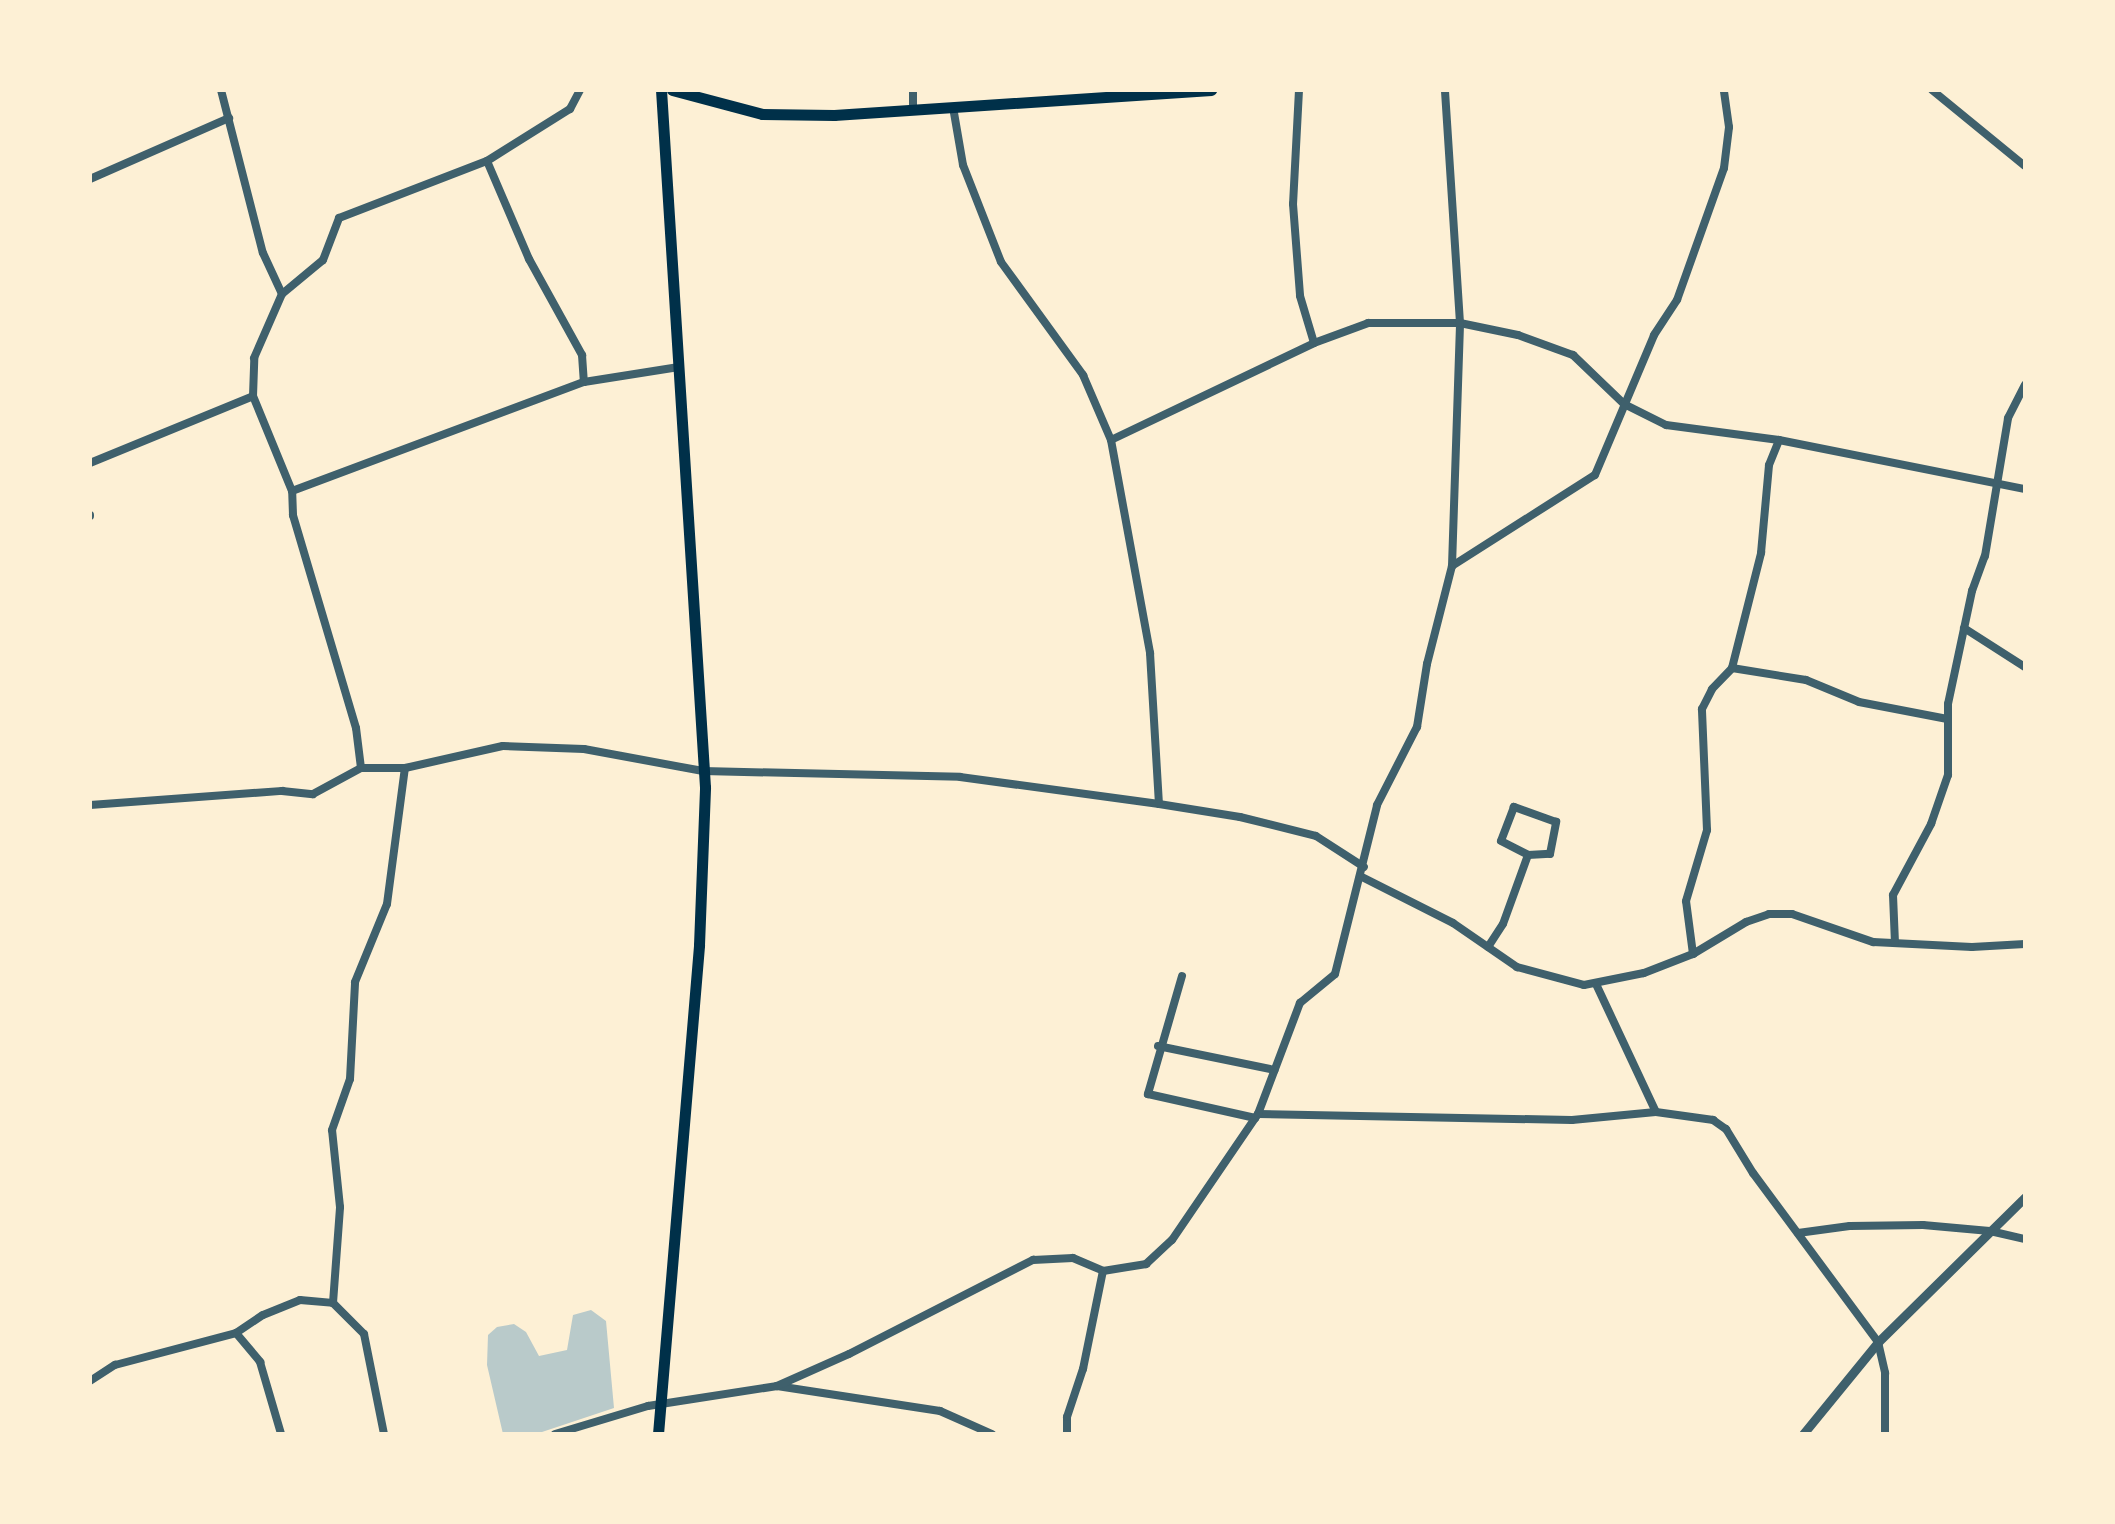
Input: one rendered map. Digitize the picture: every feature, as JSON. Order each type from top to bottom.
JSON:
[{"type":"main road","points":[[658,1434],[700,945],[703,771],[661,90]]},
{"type":"main road","points":[[672,90],[762,114],[834,115],[1210,90]]},
{"type":"street","points":[[222,90],[263,252],[282,294]]},
{"type":"street","points":[[361,768],[356,728],[294,515],[292,491],[253,396],[254,358],[282,294],[324,260],[339,218],[487,160],[570,109],[580,90]]},
{"type":"street","points":[[913,90],[913,109]]},
{"type":"street","points":[[1298,90],[1294,204],[1300,296],[1314,343]]},
{"type":"street","points":[[555,1434],[663,1405],[777,1386],[849,1354],[1033,1260],[1073,1258],[1103,1271],[1146,1264],[1172,1240],[1256,1116],[1300,1003],[1335,974],[1377,805],[1417,727],[1427,664],[1452,566],[1460,323],[1446,90]]},
{"type":"street","points":[[1452,566],[1595,474],[1654,335],[1677,300],[1724,168],[1729,126],[1724,90]]},
{"type":"street","points":[[1932,90],[2025,166]]},
{"type":"street","points":[[953,107],[963,165],[1001,262],[1083,375],[1111,440],[1150,652],[1159,804]]},
{"type":"street","points":[[90,179],[229,118]]},
{"type":"street","points":[[487,160],[529,259],[582,355],[584,382]]},
{"type":"street","points":[[1111,440],[1314,343],[1368,322],[1460,323],[1518,335],[1572,354],[1624,404],[1666,424],[1780,440],[2025,489]]},
{"type":"street","points":[[292,491],[584,382],[679,367]]},
{"type":"street","points":[[1895,943],[1893,896],[1931,824],[1948,775],[1947,720],[1964,628],[1985,556],[2008,418],[2025,385]]},
{"type":"street","points":[[90,463],[253,396]]},
{"type":"street","points":[[1692,954],[1686,902],[1707,830],[1702,709],[1712,689],[1732,668],[1761,553],[1769,465],[1780,440]]},
{"type":"street","points":[[1964,628],[2025,667]]},
{"type":"street","points":[[1732,668],[1806,680],[1858,702],[1947,720]]},
{"type":"street","points":[[90,805],[282,791],[313,794],[361,768],[405,768],[504,746],[584,749],[703,771],[960,777],[1240,817],[1316,836],[1362,871],[1518,966],[1584,985],[1644,973],[1692,954],[1769,914],[1792,914],[1850,937],[1895,943],[1972,947],[2025,944]]},
{"type":"street","points":[[333,1302],[340,1207],[332,1130],[350,1079],[354,982],[387,904],[405,768]]},
{"type":"street","points":[[1514,807],[1556,822],[1550,854],[1528,855],[1500,841],[1514,807]]},
{"type":"street","points":[[1488,947],[1503,924],[1528,855]]},
{"type":"street","points":[[1182,976],[1158,1046],[1148,1094],[1256,1116],[1572,1120],[1656,1112],[1712,1120],[1726,1129],[1878,1342],[1886,1372],[1885,1434]]},
{"type":"street","points":[[1596,984],[1656,1112]]},
{"type":"street","points":[[1158,1046],[1275,1070]]},
{"type":"street","points":[[1803,1434],[1878,1342],[2025,1197]]},
{"type":"street","points":[[1798,1233],[1850,1226],[1990,1231],[2025,1240]]},
{"type":"street","points":[[1067,1434],[1067,1417],[1083,1369],[1103,1271]]},
{"type":"street","points":[[90,1381],[115,1365],[236,1333],[263,1315],[300,1300],[333,1302],[364,1334],[384,1434]]},
{"type":"street","points":[[236,1333],[260,1362],[281,1434]]},
{"type":"street","points":[[777,1386],[940,1411],[992,1434]]},
{"type":"shaded area","points":[[591,1310],[606,1321],[614,1408],[536,1434],[503,1434],[487,1365],[488,1335],[497,1327],[514,1324],[526,1332],[539,1356],[567,1350],[573,1315]]}]
